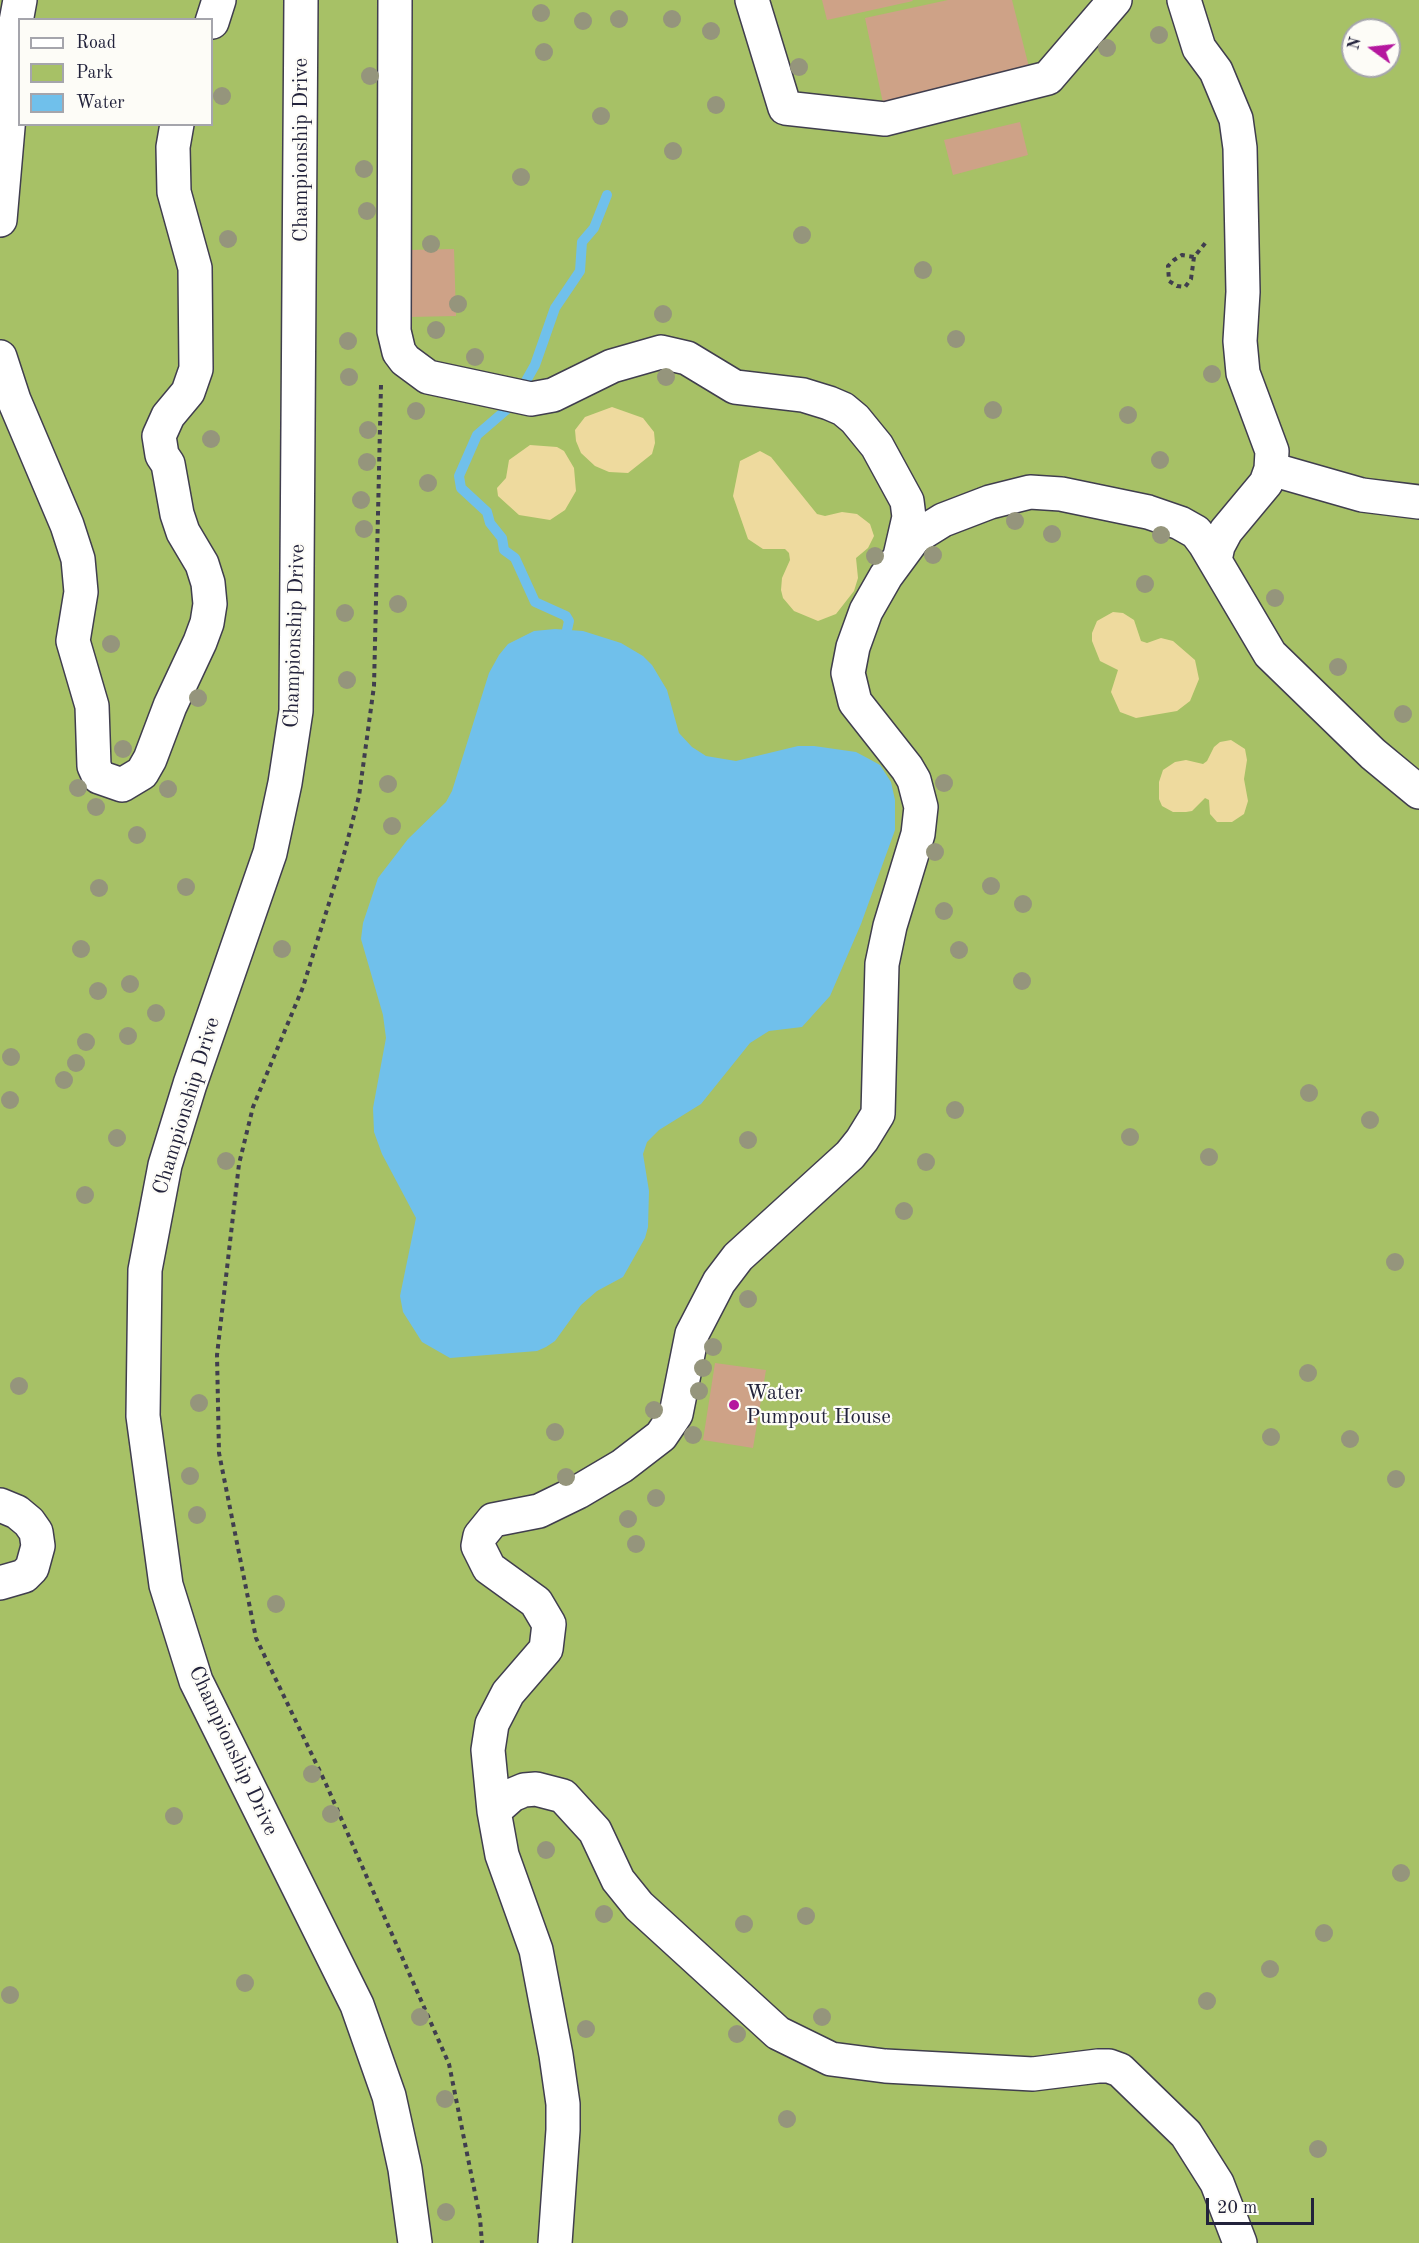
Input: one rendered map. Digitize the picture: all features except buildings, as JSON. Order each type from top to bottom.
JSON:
[{"type":"street","points":[[0,220],[11,49],[20,0]]},
{"type":"street","points":[[213,19],[219,0]]},
{"type":"street","name":"Championship Drive","points":[[302,0],[296,711],[285,783],[270,853],[190,1084],[165,1165],[145,1270],[143,1416],[166,1585],[196,1681],[357,2005],[389,2096],[405,2169],[415,2243]]},
{"type":"street","points":[[395,0],[394,331],[399,352],[412,367],[428,377],[519,396],[553,395],[612,366],[661,352],[675,353],[694,361],[735,387],[803,395],[843,409],[855,419],[877,446],[907,501],[909,517],[900,556]]},
{"type":"street","points":[[753,0],[785,108],[885,119],[1048,78],[1115,0]]},
{"type":"street","points":[[1184,0],[1199,48],[1216,71],[1236,119],[1240,148],[1244,292],[1240,341],[1243,373],[1272,451],[1271,469],[1266,483],[1226,531],[1218,546],[1215,560]]},
{"type":"street","points":[[0,357],[14,400],[67,525],[78,559],[81,592],[73,641],[92,706],[94,766],[99,777],[122,785],[142,773],[150,759],[170,706],[200,642],[207,623],[210,604],[208,583],[202,564],[183,532],[177,514],[159,436],[168,416],[189,392],[196,369],[195,268],[174,192],[173,147],[177,126]]},
{"type":"street","points":[[1271,469],[1362,495],[1419,502]]},
{"type":"street","points":[[555,2243],[563,2104],[536,1950],[502,1855],[494,1811],[488,1750],[492,1724],[508,1693],[546,1649],[549,1624],[536,1602],[489,1568],[478,1546],[480,1536],[492,1520],[539,1511],[578,1492],[622,1466],[661,1436],[676,1414],[692,1334],[719,1282],[738,1257],[850,1155],[878,1114],[882,964],[890,926],[918,834],[921,807],[914,780],[908,768],[855,702],[848,673],[853,647],[866,611],[900,556],[914,538],[944,520],[990,501],[1030,492],[1061,494],[1161,515],[1196,532],[1270,654],[1373,754],[1419,792]]},
{"type":"street","points":[[0,1504],[17,1512],[29,1522],[36,1532],[38,1546],[32,1568],[24,1576],[0,1583]]},
{"type":"street","points":[[494,1811],[512,1795],[524,1790],[536,1788],[564,1796],[595,1831],[618,1880],[639,1906],[778,2033],[831,2059],[885,2066],[1033,2074],[1098,2066],[1109,2066],[1120,2070],[1192,2143],[1217,2183],[1240,2243]]},
{"type":"path","points":[[1194,257],[1182,255],[1174,260],[1168,266],[1169,281],[1177,286],[1185,287],[1191,279],[1194,257],[1223,221],[1241,211]]},
{"type":"path","points":[[381,382],[374,686],[359,796],[343,858],[303,987],[253,1107],[239,1164],[217,1355],[219,1453],[256,1638],[326,1784],[449,2064],[480,2218],[482,2243]]},
{"type":"green space","points":[[0,0],[1419,0],[1419,2243],[0,2243]]},
{"type":"sand","points":[[612,407],[643,418],[654,432],[655,443],[652,454],[628,473],[609,472],[595,466],[581,453],[576,441],[575,430],[585,417]]},
{"type":"sand","points":[[530,445],[557,447],[564,451],[574,468],[576,491],[565,510],[550,520],[519,515],[498,496],[497,488],[506,478],[509,460]]},
{"type":"sand","points":[[760,451],[771,457],[817,514],[825,516],[842,512],[857,514],[870,524],[874,536],[868,548],[856,558],[858,578],[854,591],[836,614],[818,621],[794,611],[783,598],[781,590],[782,578],[790,560],[789,553],[785,549],[763,549],[748,539],[733,496],[740,461]]},
{"type":"sand","points":[[1113,612],[1123,613],[1134,620],[1141,641],[1147,643],[1161,638],[1173,641],[1195,660],[1199,679],[1190,701],[1177,711],[1136,718],[1120,712],[1111,692],[1118,670],[1100,661],[1092,641],[1092,633],[1097,621]]},
{"type":"sand","points":[[1231,740],[1245,749],[1247,760],[1244,779],[1248,801],[1244,814],[1232,822],[1217,822],[1210,814],[1209,800],[1205,798],[1192,811],[1173,812],[1162,806],[1159,799],[1159,782],[1163,770],[1175,762],[1186,760],[1203,764],[1214,747],[1220,742]]},
{"type":"water","points":[[555,629],[583,631],[621,643],[643,656],[652,665],[667,690],[679,733],[692,747],[706,756],[736,761],[798,746],[814,746],[856,752],[880,765],[891,782],[895,800],[895,830],[861,924],[830,996],[802,1027],[769,1031],[750,1043],[701,1104],[659,1130],[647,1142],[643,1154],[649,1191],[648,1227],[645,1238],[623,1277],[597,1291],[581,1305],[555,1341],[546,1347],[537,1351],[450,1358],[422,1342],[403,1312],[400,1296],[416,1218],[382,1154],[374,1132],[373,1108],[386,1038],[383,1015],[361,939],[363,923],[378,878],[408,839],[446,802],[452,791],[489,673],[499,655],[508,644],[534,631]]},
{"type":"waterway","points":[[567,630],[569,621],[566,616],[535,602],[515,558],[504,550],[502,538],[490,523],[487,512],[461,488],[459,476],[477,435],[513,404],[535,365],[555,308],[580,271],[582,242],[594,228],[607,195]]},
{"type":"place","name":"Water Pumpout House","points":[[734,1405]]}]
